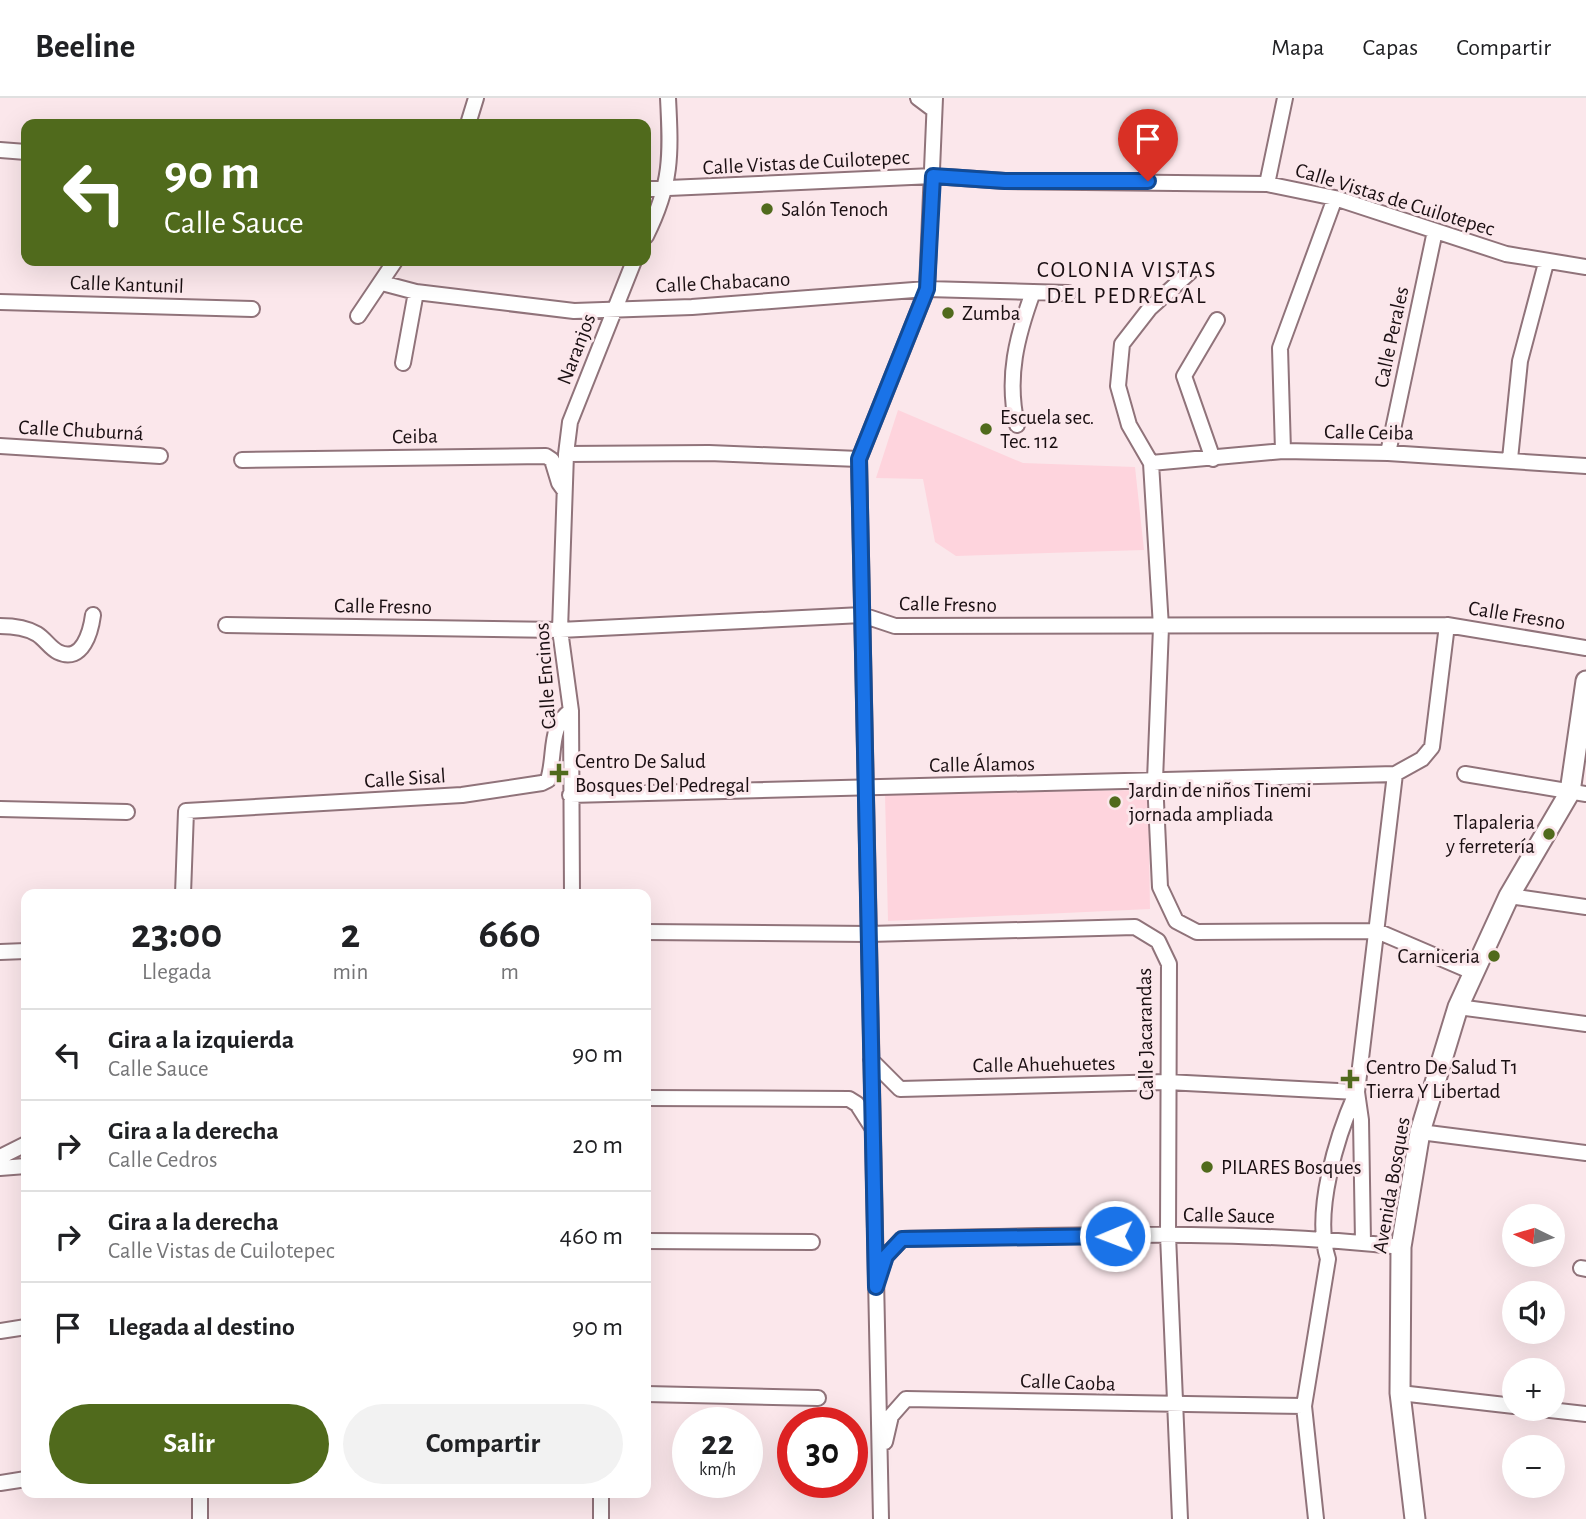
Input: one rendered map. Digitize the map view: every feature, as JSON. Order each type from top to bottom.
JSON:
[{"type":"street","points":[[470,119],[476,98]]},
{"type":"street","points":[[651,224],[665,190],[671,159],[668,98]]},
{"type":"street","points":[[881,1519],[859,459],[927,289],[934,104],[918,98]]},
{"type":"street","points":[[1267,184],[1285,98]]},
{"type":"street","points":[[0,150],[21,152]]},
{"type":"street","name":"Calle Vistas de Cuilotepec","points":[[651,189],[933,176],[1005,181],[1267,184],[1335,198],[1506,254],[1546,263],[1586,267]]},
{"type":"street","points":[[1283,451],[1280,348],[1335,198]]},
{"type":"street","name":"Calle Perales","points":[[1388,453],[1435,230]]},
{"type":"street","points":[[1510,459],[1520,361],[1546,263]]},
{"type":"street","points":[[358,316],[392,266]]},
{"type":"street","name":"Naranjos","points":[[566,454],[570,422],[632,266]]},
{"type":"street","points":[[1190,272],[1150,309],[1122,344],[1118,386],[1129,425],[1151,463],[1161,627],[1155,780],[1160,887],[1176,921],[1197,932],[1377,931],[1475,973]]},
{"type":"street","name":"Calle Chabacano","points":[[382,283],[416,292],[574,311],[692,307],[927,289],[1068,293]]},
{"type":"street","points":[[403,363],[416,292]]},
{"type":"street","points":[[1017,425],[1010,386],[1017,338],[1033,292]]},
{"type":"street","name":"Calle Kantunil","points":[[0,302],[252,309]]},
{"type":"street","points":[[1213,459],[1184,376],[1217,320]]},
{"type":"street","name":"Calle Chuburná","points":[[0,446],[160,456]]},
{"type":"street","name":"Calle Ceiba","points":[[1151,463],[1283,451],[1510,459],[1586,466]]},
{"type":"street","points":[[566,454],[709,453],[859,459]]},
{"type":"street","name":"Calle Encinos","points":[[566,454],[560,630],[571,711],[570,889]]},
{"type":"street","name":"Ceiba","points":[[242,460],[545,456],[552,460],[558,483],[565,491]]},
{"type":"street","points":[[0,626],[37,634],[59,653],[66,653],[78,650],[87,642],[93,615]]},
{"type":"street","name":"Calle Fresno","points":[[226,625],[560,630],[862,615],[895,626],[1447,625],[1586,648]]},
{"type":"street","points":[[1395,774],[1422,759],[1432,747],[1447,625]]},
{"type":"street","name":"Avenida Bosques","points":[[1415,1519],[1399,1392],[1401,1247],[1420,1132],[1458,1006],[1509,896],[1578,793],[1586,681]]},
{"type":"street","name":"Calle Sisal","points":[[183,889],[186,811],[462,795],[542,783],[548,779],[551,771],[556,727],[560,717],[571,711]]},
{"type":"street","name":"Calle Álamos","points":[[570,795],[1395,774]]},
{"type":"street","name":"Avenida Bosques","points":[[1363,1242],[1361,1120],[1357,1091],[1395,774]]},
{"type":"street","points":[[1465,774],[1578,793]]},
{"type":"street","points":[[0,809],[127,812]]},
{"type":"street","points":[[1509,896],[1586,907]]},
{"type":"street","name":"Calle Jacarandas","points":[[651,932],[869,934],[1135,927],[1158,941],[1169,964],[1168,1235],[1180,1519]]},
{"type":"street","points":[[0,952],[21,951]]},
{"type":"street","points":[[1458,1006],[1586,1024]]},
{"type":"street","name":"Calle Ahuehuetes","points":[[871,1059],[901,1089],[1167,1082],[1357,1091]]},
{"type":"street","points":[[1316,1519],[1304,1406],[1328,1259],[1322,1239],[1339,1131],[1357,1091]]},
{"type":"street","points":[[651,1098],[849,1099],[857,1104],[873,1129]]},
{"type":"street","points":[[1420,1132],[1586,1153]]},
{"type":"street","points":[[0,1157],[21,1146]]},
{"type":"street","points":[[0,1168],[21,1166]]},
{"type":"street","name":"Calle Sauce","points":[[876,1287],[886,1256],[902,1239],[1168,1235],[1322,1239],[1401,1247]]},
{"type":"street","points":[[651,1241],[812,1242]]},
{"type":"street","points":[[0,1331],[21,1328]]},
{"type":"street","points":[[1399,1392],[1502,1405]]},
{"type":"street","points":[[651,1394],[818,1398]]},
{"type":"street","name":"Calle Caoba","points":[[880,1467],[891,1416],[906,1399],[1174,1406],[1304,1406]]},
{"type":"street","points":[[1565,1412],[1586,1414]]},
{"type":"street","points":[[0,1483],[21,1480]]},
{"type":"street","points":[[200,1519],[201,1498]]},
{"type":"street","points":[[601,1498],[601,1519]]},
{"type":"shaded area","points":[[898,410],[1023,463],[1135,467],[1144,550],[956,556],[935,542],[923,479],[876,478]]},
{"type":"shaded area","points":[[1148,790],[1150,909],[888,921],[885,794]]},
{"type":"place","name":"Salón Tenoch","points":[[767,209]]},
{"type":"place","name":"Zumba","points":[[948,313]]},
{"type":"place","name":"Escuela sec. Tec. 112","points":[[986,429]]},
{"type":"place","name":"Centro De Salud Bosques Del Pedregal","points":[[559,773]]},
{"type":"place","name":"Jardin de niños Tinemi jornada ampliada","points":[[1115,802]]},
{"type":"place","name":"Tlapaleria y ferretería","points":[[1549,834]]},
{"type":"place","name":"Carniceria","points":[[1494,956]]},
{"type":"place","name":"Centro De Salud T1 Tierra Y Libertad","points":[[1350,1079]]},
{"type":"place","name":"PILARES Bosques","points":[[1207,1167]]},
{"type":"district","name":"COLONIA VISTAS DEL PEDREGAL","points":[[1127,282]]},
{"type":"route","points":[[1115,1236],[902,1239],[895,1243],[886,1256],[876,1287],[859,459],[927,289],[933,176],[1005,181],[1148,181]]}]
